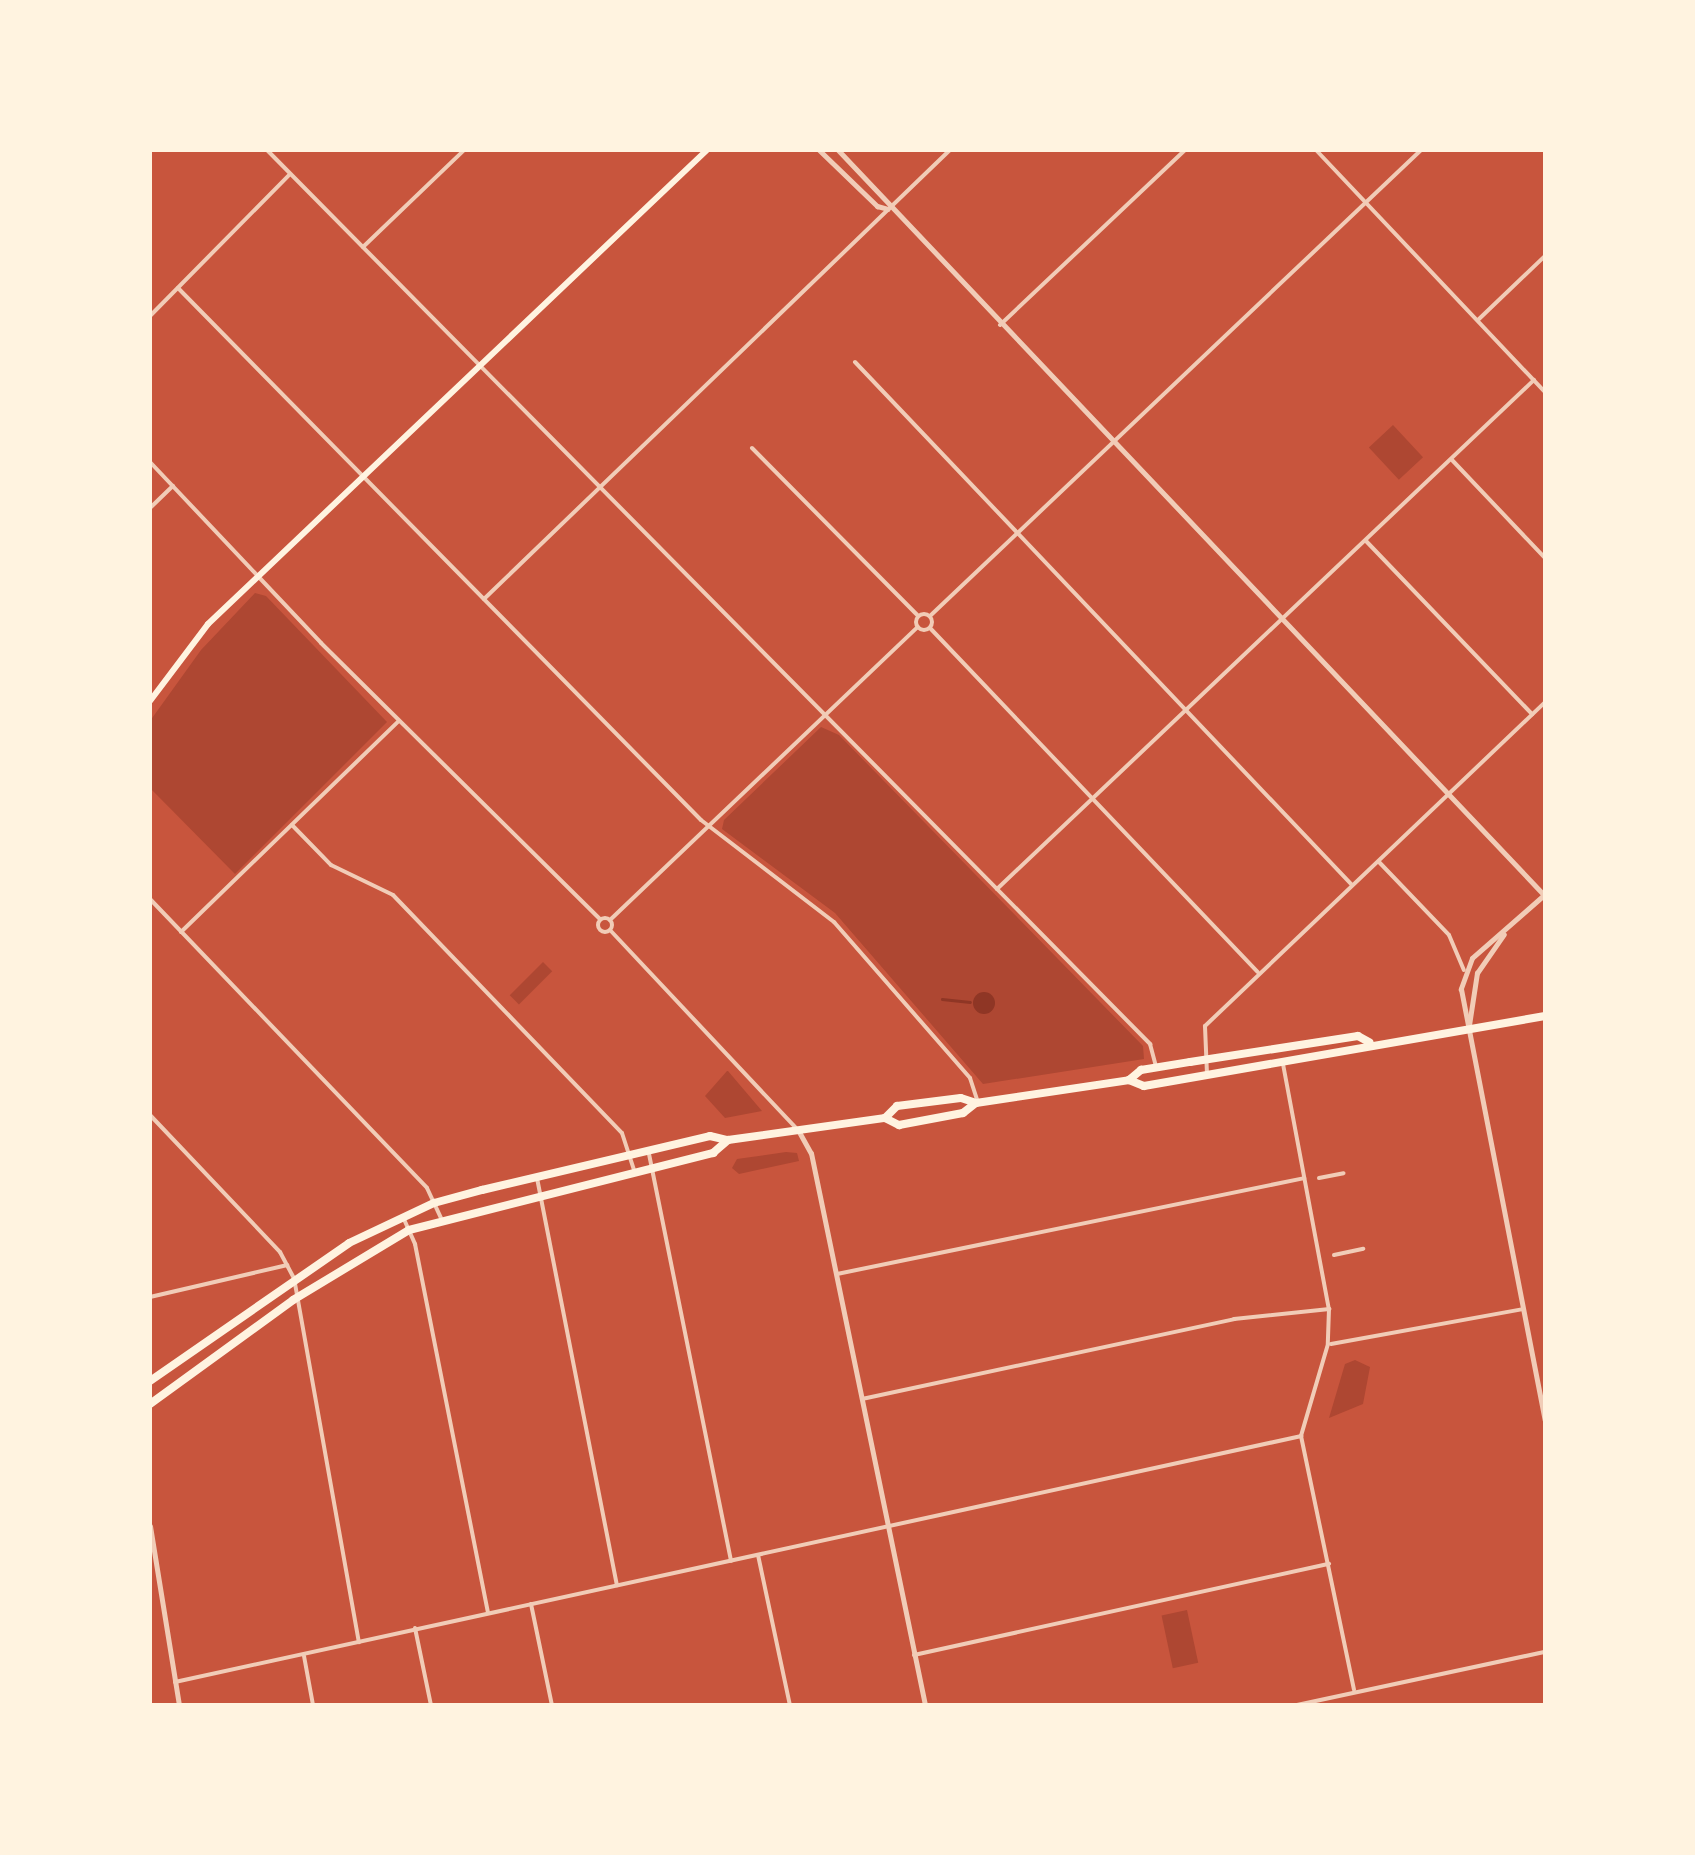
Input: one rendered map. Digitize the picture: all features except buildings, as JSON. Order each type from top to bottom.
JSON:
[{"type":"main road","points":[[150,701],[208,624],[707,150]]},
{"type":"main road","points":[[1129,1080],[1144,1086],[1358,1052],[1369,1042],[1545,1016]]},
{"type":"main road","points":[[884,1118],[897,1106],[960,1098],[977,1103],[1129,1080],[1156,1068],[1358,1036],[1369,1042]]},
{"type":"main road","points":[[150,1381],[294,1278],[434,1202],[710,1136],[728,1140],[884,1118],[899,1125],[963,1114],[977,1103]]},
{"type":"main road","points":[[150,1404],[293,1300],[409,1230],[540,1192],[713,1154],[728,1140]]},
{"type":"street","points":[[267,150],[1150,1044],[1156,1068]]},
{"type":"street","points":[[363,247],[464,150]]},
{"type":"street","points":[[819,150],[877,206],[888,209],[1544,895],[1464,970]]},
{"type":"street","points":[[838,150],[886,198],[888,209]]},
{"type":"street","points":[[484,599],[950,150]]},
{"type":"street","points":[[1000,325],[1185,150]]},
{"type":"street","points":[[1316,150],[1545,392]]},
{"type":"street","points":[[918,616],[930,616],[1422,150]]},
{"type":"street","points":[[150,316],[290,174]]},
{"type":"street","points":[[1479,319],[1545,256]]},
{"type":"street","points":[[178,288],[708,826],[834,922],[970,1078],[977,1103]]},
{"type":"street","points":[[856,362],[1352,886]]},
{"type":"street","points":[[997,888],[1534,380]]},
{"type":"street","points":[[150,462],[399,721],[600,920],[610,920],[918,627],[918,616],[752,448]]},
{"type":"street","points":[[1451,459],[1545,558]]},
{"type":"street","points":[[150,508],[173,486]]},
{"type":"street","points":[[1365,540],[1532,714]]},
{"type":"street","points":[[930,616],[930,628]]},
{"type":"street","points":[[918,627],[930,628],[1259,973]]},
{"type":"street","points":[[1207,1074],[1205,1026],[1545,702]]},
{"type":"street","points":[[181,932],[399,721]]},
{"type":"street","points":[[292,825],[330,865],[393,895],[612,1122],[634,1170]]},
{"type":"street","points":[[1378,861],[1449,935],[1464,970],[1461,1002],[1545,1420]]},
{"type":"street","points":[[150,899],[434,1202],[441,1218]]},
{"type":"street","points":[[600,920],[599,929],[610,930],[798,1130],[812,1153],[925,1705]]},
{"type":"street","points":[[610,920],[610,930]]},
{"type":"street","points":[[1468,1028],[1477,974],[1504,934]]},
{"type":"street","points":[[1282,1062],[1329,1309],[1328,1344],[1301,1436],[1354,1690]]},
{"type":"street","points":[[150,1115],[287,1265],[294,1278],[293,1300],[360,1642]]},
{"type":"street","points":[[648,1150],[730,1561]]},
{"type":"street","points":[[1318,1178],[1344,1174]]},
{"type":"street","points":[[536,1177],[616,1585]]},
{"type":"street","points":[[837,1274],[1304,1178]]},
{"type":"street","points":[[403,1216],[488,1612]]},
{"type":"street","points":[[1334,1255],[1363,1249]]},
{"type":"street","points":[[150,1298],[287,1265]]},
{"type":"street","points":[[862,1399],[1234,1319],[1329,1309]]},
{"type":"street","points":[[1328,1344],[1523,1309]]},
{"type":"street","points":[[174,1682],[1301,1436]]},
{"type":"street","points":[[150,1526],[151,1566],[179,1705]]},
{"type":"street","points":[[758,1555],[790,1705]]},
{"type":"street","points":[[914,1655],[1328,1564]]},
{"type":"street","points":[[531,1604],[552,1705]]},
{"type":"street","points":[[415,1628],[431,1705]]},
{"type":"street","points":[[1297,1705],[1545,1652]]},
{"type":"street","points":[[304,1655],[313,1705]]},
{"type":"shaded area","points":[[1393,425],[1423,457],[1399,480],[1369,448]]},
{"type":"shaded area","points":[[255,593],[266,596],[387,722],[235,874],[150,788],[150,721],[201,650]]},
{"type":"shaded area","points":[[821,727],[839,735],[1143,1046],[1144,1059],[983,1084],[835,913],[722,829],[724,820]]},
{"type":"shaded area","points":[[543,962],[552,971],[519,1004],[510,995]]},
{"type":"shaded area","points":[[984,992],[992,995],[992,1011],[984,1014],[976,1011],[973,1003],[976,995]]},
{"type":"shaded area","points":[[728,1071],[762,1111],[725,1118],[705,1096]]},
{"type":"shaded area","points":[[797,1153],[799,1161],[739,1174],[732,1168],[737,1159]]},
{"type":"shaded area","points":[[1355,1360],[1370,1367],[1363,1404],[1329,1418],[1345,1364]]},
{"type":"shaded area","points":[[1187,1610],[1198,1663],[1173,1668],[1162,1615]]},
{"type":"waterway","points":[[942,999],[970,1002]]}]
